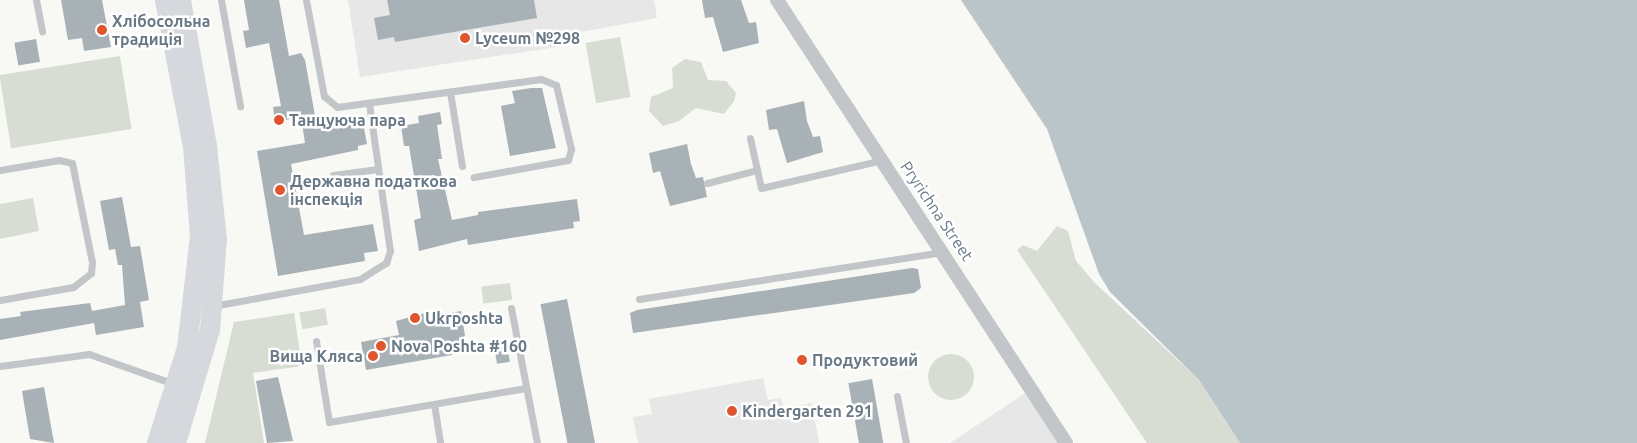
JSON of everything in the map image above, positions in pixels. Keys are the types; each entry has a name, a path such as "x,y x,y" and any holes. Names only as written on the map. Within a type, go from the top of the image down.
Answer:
{"street":[{"path":"157,443 205,308 197,185 165,0"},
{"path":"176,443 196,388 214,199 181,0"},
{"name":"Pryrichna Street","path":"777,0 1066,443"}],"lane":[{"path":"36,0 42,31"},
{"path":"221,0 240,106"},
{"path":"306,0 324,96 337,107 541,79 550,81 560,92 571,149 568,160 474,177"},
{"path":"450,92 462,166"},
{"path":"205,308 377,272 390,251 368,104"},
{"path":"750,138 762,188 882,160"},
{"path":"0,170 59,160 72,163 92,262 91,273 73,287 0,300"},
{"path":"333,175 378,168"},
{"path":"707,183 757,170"},
{"path":"638,299 943,252"},
{"path":"511,308 537,443"},
{"path":"316,341 328,422 526,388"},
{"path":"0,366 95,355 177,385"},
{"path":"897,396 906,443"},
{"path":"434,404 440,443"}],"shaded area":[{"name":"Lyceum №298","path":"348,0 654,0 657,18 575,33 576,44 360,77"},
{"path":"961,0 1637,0 1637,443 1240,443 1199,380 1110,292 1099,274 1047,129"},
{"path":"620,37 631,97 596,103 586,43"},
{"path":"120,56 132,129 11,148 0,75"},
{"path":"685,59 701,62 708,80 726,81 736,93 734,101 724,114 696,108 679,121 663,126 649,111 651,97 673,88 672,68"},
{"path":"33,198 39,231 0,239 0,204"},
{"path":"1057,226 1068,231 1076,261 1095,283 1199,380 1240,443 1147,443 1017,250 1023,245 1037,251"},
{"path":"510,283 512,300 483,303 481,287"},
{"path":"325,308 328,325 302,329 299,313"},
{"path":"294,313 302,366 253,373 264,443 205,443 234,322"},
{"path":"946,354 956,354 970,364 974,377 970,390 964,396 956,400 946,400 932,390 928,382 928,372 938,358"},
{"name":"Kindergarten 291","path":"763,378 768,400 781,398 784,408 812,403 819,443 638,443 633,417 652,414 649,399"},
{"path":"1027,392 1060,443 950,443"}],"building":[{"path":"61,0 102,0 111,47 84,51 82,38 68,40"},
{"path":"244,0 279,0 289,56 301,53 305,60 317,127 342,123 364,128 367,144 358,146 358,150 291,164 304,235 373,224 378,251 364,253 365,261 278,276 257,151 305,143 301,117 275,122 273,107 281,106 269,43 246,48 243,31 249,30"},
{"path":"387,0 534,0 537,18 395,42 394,37 378,40 374,18 390,15"},
{"path":"702,0 741,0 749,23 756,22 759,43 723,52 713,17 705,18"},
{"path":"36,39 40,62 18,65 14,43"},
{"path":"542,88 556,148 510,156 501,106 515,103 512,91"},
{"path":"804,101 807,121 813,137 820,136 823,152 787,163 777,129 769,130 766,110"},
{"path":"440,112 442,124 437,125 442,159 438,159 452,220 478,215 478,212 577,199 580,221 573,222 574,228 468,245 467,239 419,251 414,220 421,218 409,146 404,146 401,126 419,123 418,116"},
{"path":"687,144 696,178 703,177 707,197 670,206 660,171 653,173 649,153"},
{"path":"122,197 131,247 140,246 149,300 140,302 144,327 96,335 94,323 0,340 0,319 21,316 20,312 90,303 92,311 125,305 122,265 118,265 115,249 109,250 100,201"},
{"path":"912,268 918,269 921,288 914,293 633,333 630,313 637,310"},
{"path":"567,299 595,443 567,443 540,304"},
{"path":"440,309 441,315 461,311 466,342 451,344 452,355 366,370 361,342 399,335 396,321"},
{"path":"507,344 510,362 497,364 494,346"},
{"path":"278,377 293,441 267,443 256,381"},
{"path":"872,379 883,443 859,443 848,383"},
{"path":"44,387 54,443 30,439 22,391"}],"place":[{"name":"Хлібосольна традиція","path":"102,30"},
{"name":"Lyceum №298","path":"465,38"},
{"name":"Танцуюча пара","path":"279,120"},
{"name":"Державна податкова інспекція","path":"280,190"},
{"name":"Ukrposhta","path":"415,318"},
{"name":"Nova Poshta #160","path":"381,346"},
{"name":"Вища Кляса","path":"373,356"},
{"name":"Продуктовий","path":"802,360"},
{"name":"Kindergarten 291","path":"732,411"}]}
